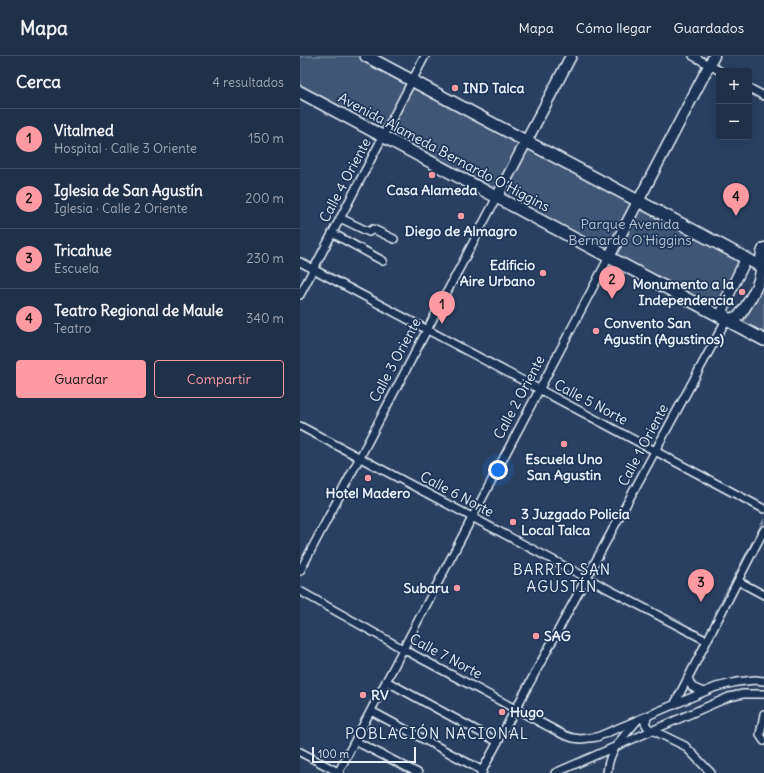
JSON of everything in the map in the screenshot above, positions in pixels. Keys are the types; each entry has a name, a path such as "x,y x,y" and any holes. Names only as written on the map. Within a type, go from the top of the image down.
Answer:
{"main road":[{"path":"366,56 762,267"},
{"name":"Avenida Alameda Bernardo O'Higgins","path":"300,92 764,340"}],"street":[{"name":"Calle 4 Oriente","path":"300,294 425,56"},
{"name":"Calle 3 Oriente","path":"300,571 571,56"},
{"path":"693,56 711,60 718,68"},
{"name":"Calle 2 Oriente","path":"339,773 711,60"},
{"path":"752,90 764,96"},
{"path":"340,218 369,232 373,229 394,239"},
{"path":"332,233 383,261"},
{"path":"746,259 725,302 723,311 726,320 736,317 743,311 760,278 762,267 761,255 764,248"},
{"name":"Calle 5 Norte","path":"300,262 764,509"},
{"name":"Calle 1 Oriente","path":"482,772 726,320"},
{"name":"Calle 6 Norte","path":"300,426 707,641"},
{"path":"674,705 764,530"},
{"path":"738,581 764,595"},
{"name":"Calle 7 Norte","path":"300,591 403,649 564,734 573,738 581,739 589,739 606,734"},
{"path":"688,678 692,687 703,692"},
{"path":"386,681 498,742"},
{"path":"615,746 606,734 703,692 737,682 764,681"},
{"path":"555,773 729,697 743,694 764,694"},
{"path":"371,711 482,772"},
{"path":"762,738 764,714"},
{"path":"648,716 646,726 652,731 685,746 711,773"},
{"path":"607,773 608,763 615,746 637,721"},
{"path":"355,741 418,773"},
{"path":"300,752 339,773"}],"green space":[{"name":"Parque Avenida Bernardo O'Higgins","path":"300,56 358,56 738,258 740,264 718,308 717,309 300,88"},
{"path":"764,283 764,335 745,325 744,322"},
{"path":"764,519 764,527 719,615 715,613"}],"place":[{"name":"IND Talca","path":"455,88"},
{"name":"Casa Alameda","path":"432,175"},
{"name":"Diego de Almagro","path":"461,216"},
{"name":"Teatro Regional de Maule","path":"736,216"},
{"name":"Edificio Aire Urbano","path":"543,273"},
{"name":"Monumento a la Independencia","path":"742,292"},
{"name":"Iglesia de San Agustín","path":"612,299"},
{"name":"Vitalmed","path":"442,324"},
{"name":"Convento San Agustín (Agustinos)","path":"596,331"},
{"name":"Escuela Uno San Agustin","path":"564,444"},
{"name":"Hotel Madero","path":"368,478"},
{"name":"3 Juzgado Policía Local Talca","path":"513,522"},
{"name":"Subaru","path":"457,588"},
{"name":"Tricahue","path":"701,602"},
{"name":"SAG","path":"536,636"},
{"name":"RV","path":"363,695"},
{"name":"Hugo","path":"502,712"}],"district":[{"name":"BARRIO SAN AGUSTÍN","path":"562,578"},
{"name":"POBLACIÓN NACIONAL","path":"437,733"}]}
